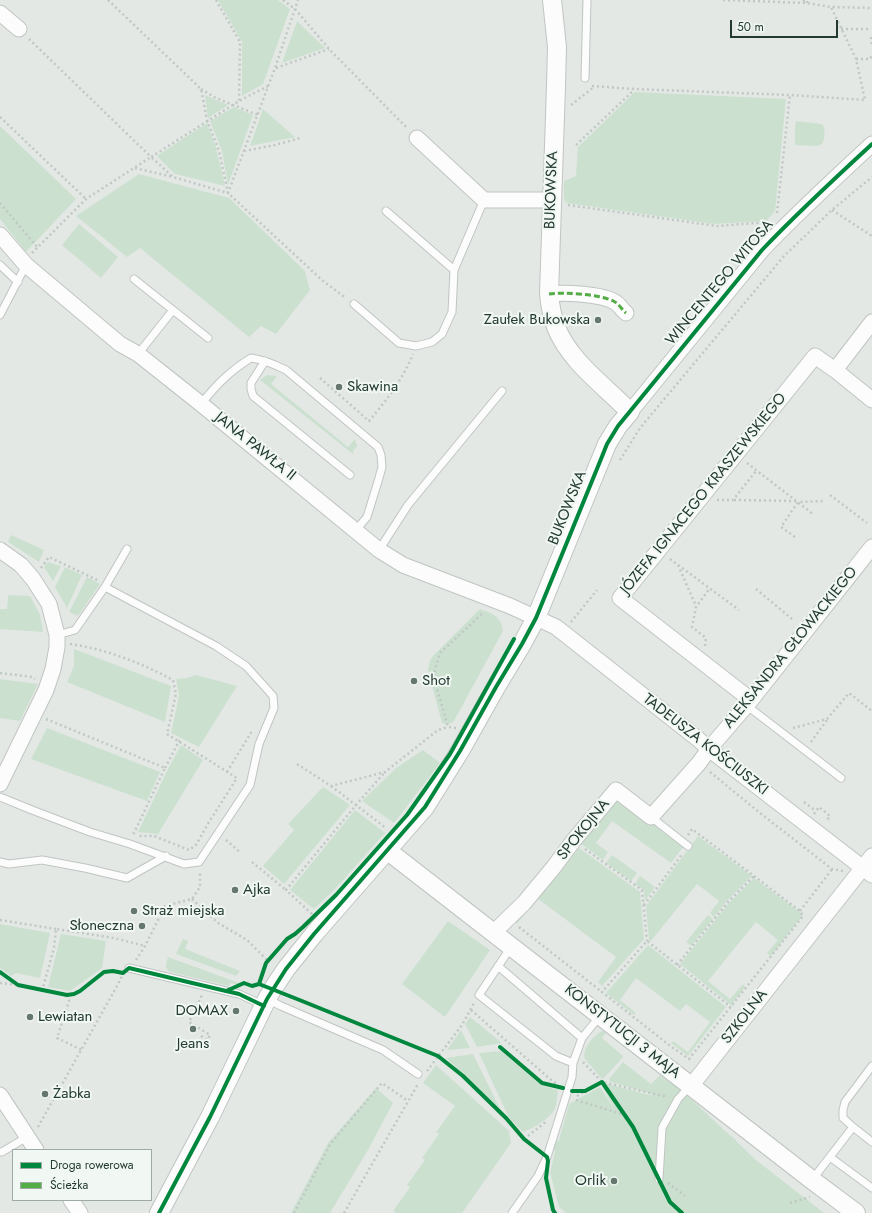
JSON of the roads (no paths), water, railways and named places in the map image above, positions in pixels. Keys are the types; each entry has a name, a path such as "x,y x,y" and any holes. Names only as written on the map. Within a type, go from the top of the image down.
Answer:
{"street":[{"name":"BUKOWSKA","path":"158,1213 210,1117 266,1002 286,969 309,940 425,807 460,752 536,618 605,449 618,426 630,412 588,372 572,354 562,340 555,326 551,308 549,294 557,202 556,54 552,0"},
{"path":"0,13 18,29"},
{"path":"417,138 484,200 557,202"},
{"name":"WINCENTEGO WITOSA","path":"630,412 762,250 815,196 872,144"},
{"name":"JANA PAWŁA II","path":"0,235 120,344 138,354 201,404 379,550 403,565 536,618"},
{"path":"549,294 561,293 595,296 614,302 626,313"},
{"path":"835,370 872,322"},
{"name":"JÓZEFA IGNACEGO KRASZEWSKIEGO","path":"748,702 620,598 815,356 872,400"},
{"name":"ALEKSANDRA GŁOWACKIEGO","path":"709,749 872,547"},
{"path":"0,550 21,565 33,579 49,604 57,634 57,647 53,669 46,690 0,784"},
{"name":"TADEUSZA KOŚCIUSZKI","path":"536,618 556,627 844,854 864,872"},
{"path":"650,817 699,763 709,749"},
{"name":"SPOKOJNA","path":"494,933 524,903 616,790 650,817"},
{"name":"KONSTYTUCJI 3 MAJA","path":"388,851 691,1086 811,1189 856,1213"},
{"name":"SZKOLNA","path":"691,1086 864,872 872,856"},
{"path":"0,1095 31,1134 36,1149"},
{"path":"71,1201 80,1213"}],"lane":[{"path":"585,78 587,0"},
{"path":"354,304 399,342 416,346 432,342 442,334 452,312 454,270 484,200"},
{"path":"386,211 454,270"},
{"path":"0,316 27,261"},
{"path":"0,265 18,282"},
{"path":"134,279 208,338"},
{"path":"138,354 173,310"},
{"path":"201,404 215,386 238,366 251,358 264,360 286,370 378,447 381,455 382,467 367,517 356,530"},
{"path":"264,360 251,383 253,396 350,475"},
{"path":"379,550 408,505 502,392"},
{"path":"57,634 75,630 106,586 127,549"},
{"path":"0,797 90,832 166,856 184,864 199,862 250,785 260,740 274,708 272,696 246,666 216,646 106,586"},
{"path":"748,702 779,731 841,778"},
{"path":"650,817 688,846"},
{"path":"0,862 9,864 42,860 127,878 166,856"},
{"path":"511,947 478,994 556,1056 573,1063"},
{"path":"131,966 226,990 281,1006 383,1050 418,1074"},
{"path":"498,966 582,1038"},
{"path":"512,1213 541,1170 553,1141 572,1077 573,1063 582,1038 600,1016"},
{"path":"872,1066 845,1102 842,1118 872,1142"},
{"name":"SZKOLNA","path":"659,1179 662,1128 678,1099 691,1086"},
{"path":"811,1189 830,1158 853,1127"},
{"path":"0,1152 31,1134"},
{"path":"830,1158 872,1188"}],"place":[{"name":"Zaułek Bukowska","path":"598,320"},
{"name":"Skawina","path":"339,387"},
{"name":"Shot","path":"414,681"},
{"name":"Ajka","path":"235,890"},
{"name":"Straż miejska","path":"134,911"},
{"name":"Słoneczna","path":"142,926"},
{"name":"DOMAX","path":"236,1011"},
{"name":"Lewiatan","path":"30,1017"},
{"name":"Jeans","path":"193,1029"},
{"name":"Żabka","path":"45,1094"},
{"name":"Orlik","path":"614,1181"}]}
